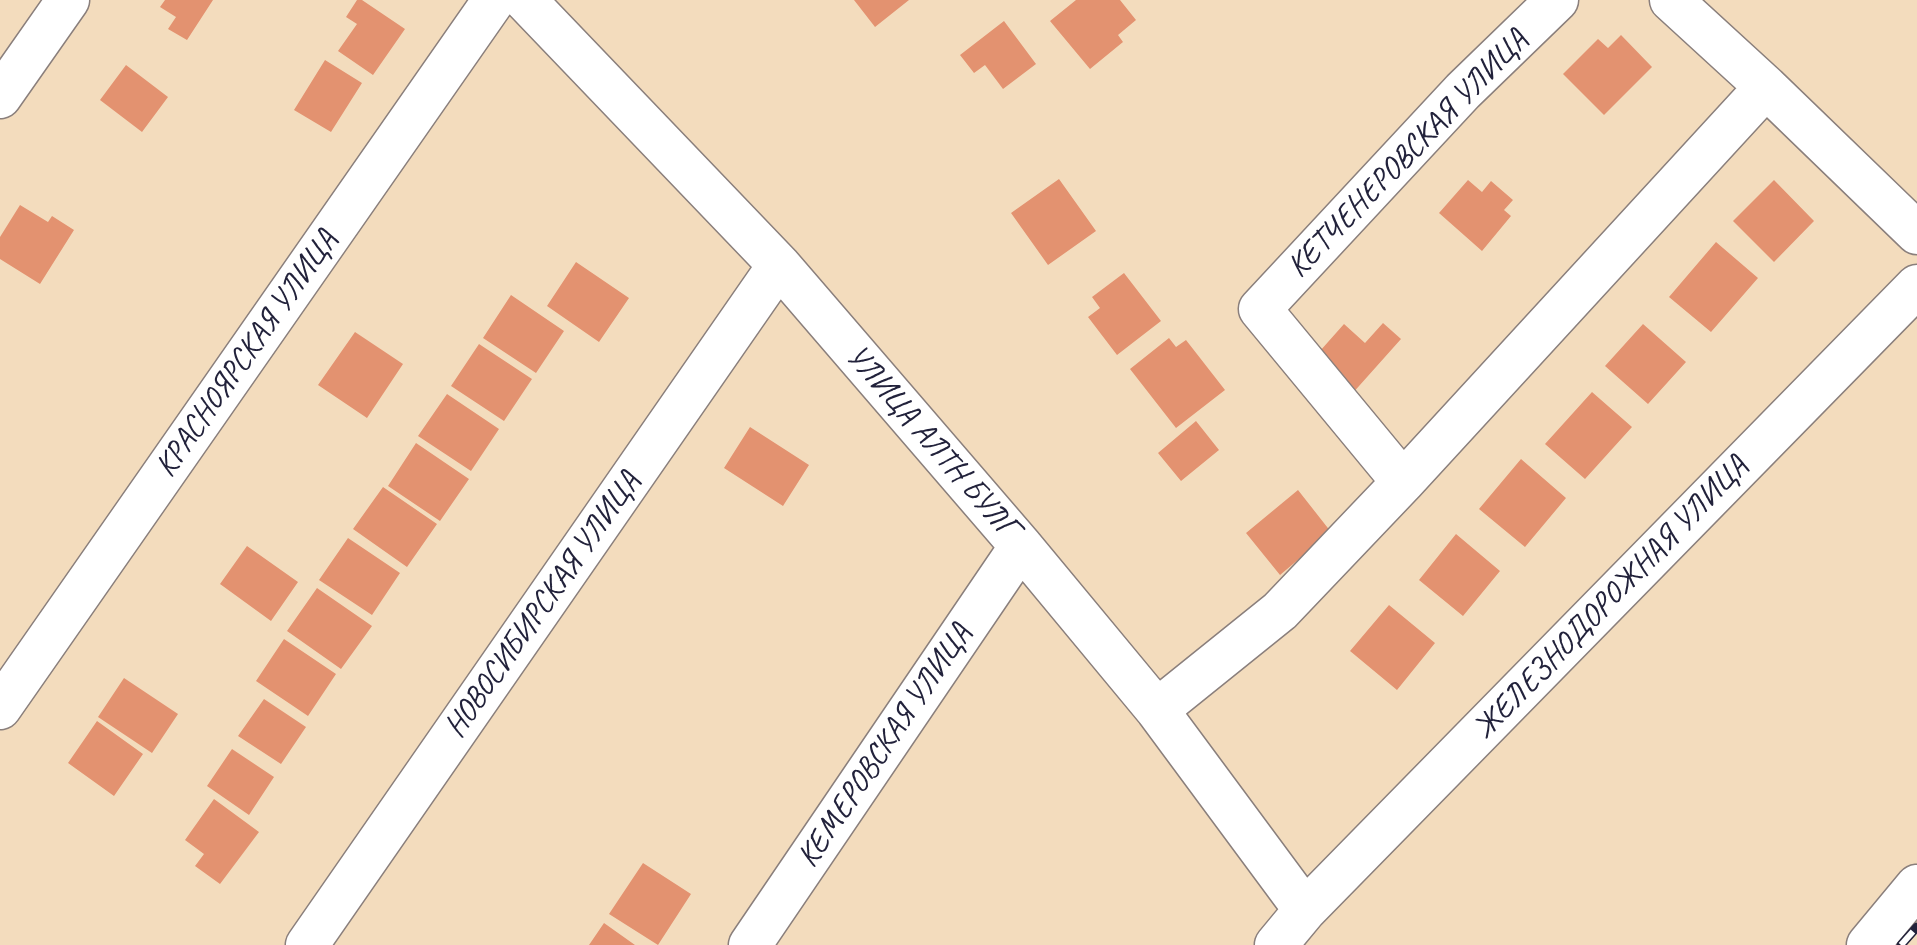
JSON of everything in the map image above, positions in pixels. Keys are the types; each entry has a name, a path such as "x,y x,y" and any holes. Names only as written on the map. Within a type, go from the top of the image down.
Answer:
{"street":[{"path":"0,97 68,0"},
{"name":"КРАСНОЯРСКАЯ УЛИЦА","path":"0,708 494,0"},
{"name":"УЛИЦА АЛТН БУЛГ","path":"525,0 779,265 1021,546 1157,710 1305,910"},
{"name":"КЕТЧЕНЕРОВСКАЯ УЛИЦА","path":"1403,482 1260,309 1463,91 1557,0"},
{"path":"1671,0 1917,233"},
{"path":"1157,710 1280,611 1403,482 1766,87"},
{"name":"НОВОСИБИРСКАЯ УЛИЦА","path":"307,945 779,265"},
{"name":"ЖЕЛЕЗНОДОРОЖНАЯ УЛИЦА","path":"1276,945 1305,910 1917,286"},
{"name":"КЕМЕРОВСКАЯ УЛИЦА","path":"750,945 1021,546"},
{"path":"1868,945 1917,886"}],"building":[{"path":"165,0 213,0 187,40 168,29 176,17 160,7"},
{"path":"357,0 362,0 405,29 373,75 338,51 357,24 346,17"},
{"path":"854,0 909,0 875,27"},
{"path":"1076,0 1120,0 1136,20 1118,35 1123,42 1090,69 1050,21"},
{"path":"1004,21 1036,64 1003,89 985,65 974,73 960,55"},
{"path":"1621,35 1652,67 1604,115 1563,74 1598,39 1608,48"},
{"path":"325,60 362,83 331,132 294,110"},
{"path":"126,65 168,97 142,132 100,100"},
{"path":"1059,179 1096,231 1048,265 1011,213"},
{"path":"1468,180 1482,192 1491,181 1513,200 1504,210 1511,216 1482,251 1439,213"},
{"path":"1774,180 1814,221 1774,262 1733,221"},
{"path":"20,205 48,222 52,216 74,230 40,284 0,259 0,237"},
{"path":"1716,242 1758,278 1711,332 1669,297"},
{"path":"576,262 629,298 599,342 547,306"},
{"path":"1124,273 1161,321 1117,355 1088,317 1100,308 1092,297"},
{"path":"511,295 564,331 536,373 483,338"},
{"path":"1383,323 1401,339 1351,395 1312,360 1344,324 1365,343"},
{"path":"1643,324 1686,362 1648,404 1605,366"},
{"path":"355,332 403,364 367,418 318,385"},
{"path":"1169,338 1176,347 1186,340 1225,390 1176,428 1130,369"},
{"path":"479,344 532,379 504,421 451,386"},
{"path":"1592,392 1632,427 1585,479 1545,444"},
{"path":"447,394 499,429 471,471 418,436"},
{"path":"1196,421 1219,450 1181,481 1158,453"},
{"path":"750,427 809,465 783,506 724,468"},
{"path":"416,443 469,479 440,521 388,486"},
{"path":"1521,459 1566,498 1525,547 1479,509"},
{"path":"383,487 437,524 407,567 353,529"},
{"path":"1298,490 1331,532 1280,575 1246,533"},
{"path":"1456,534 1500,571 1463,616 1419,580"},
{"path":"348,538 400,573 372,615 319,580"},
{"path":"247,546 298,582 271,621 220,584"},
{"path":"317,588 372,626 341,669 287,631"},
{"path":"1389,605 1435,643 1397,690 1350,651"},
{"path":"284,639 336,674 308,716 256,681"},
{"path":"124,678 178,714 152,753 98,717"},
{"path":"264,699 306,727 281,764 238,736"},
{"path":"97,721 143,754 114,796 68,763"},
{"path":"232,749 274,777 249,815 207,786"},
{"path":"214,799 259,832 220,884 195,866 204,854 185,840"},
{"path":"643,863 691,894 658,945 609,914"},
{"path":"604,923 635,945 589,945"}],"railway":[{"path":"1901,945 1917,927"}]}
